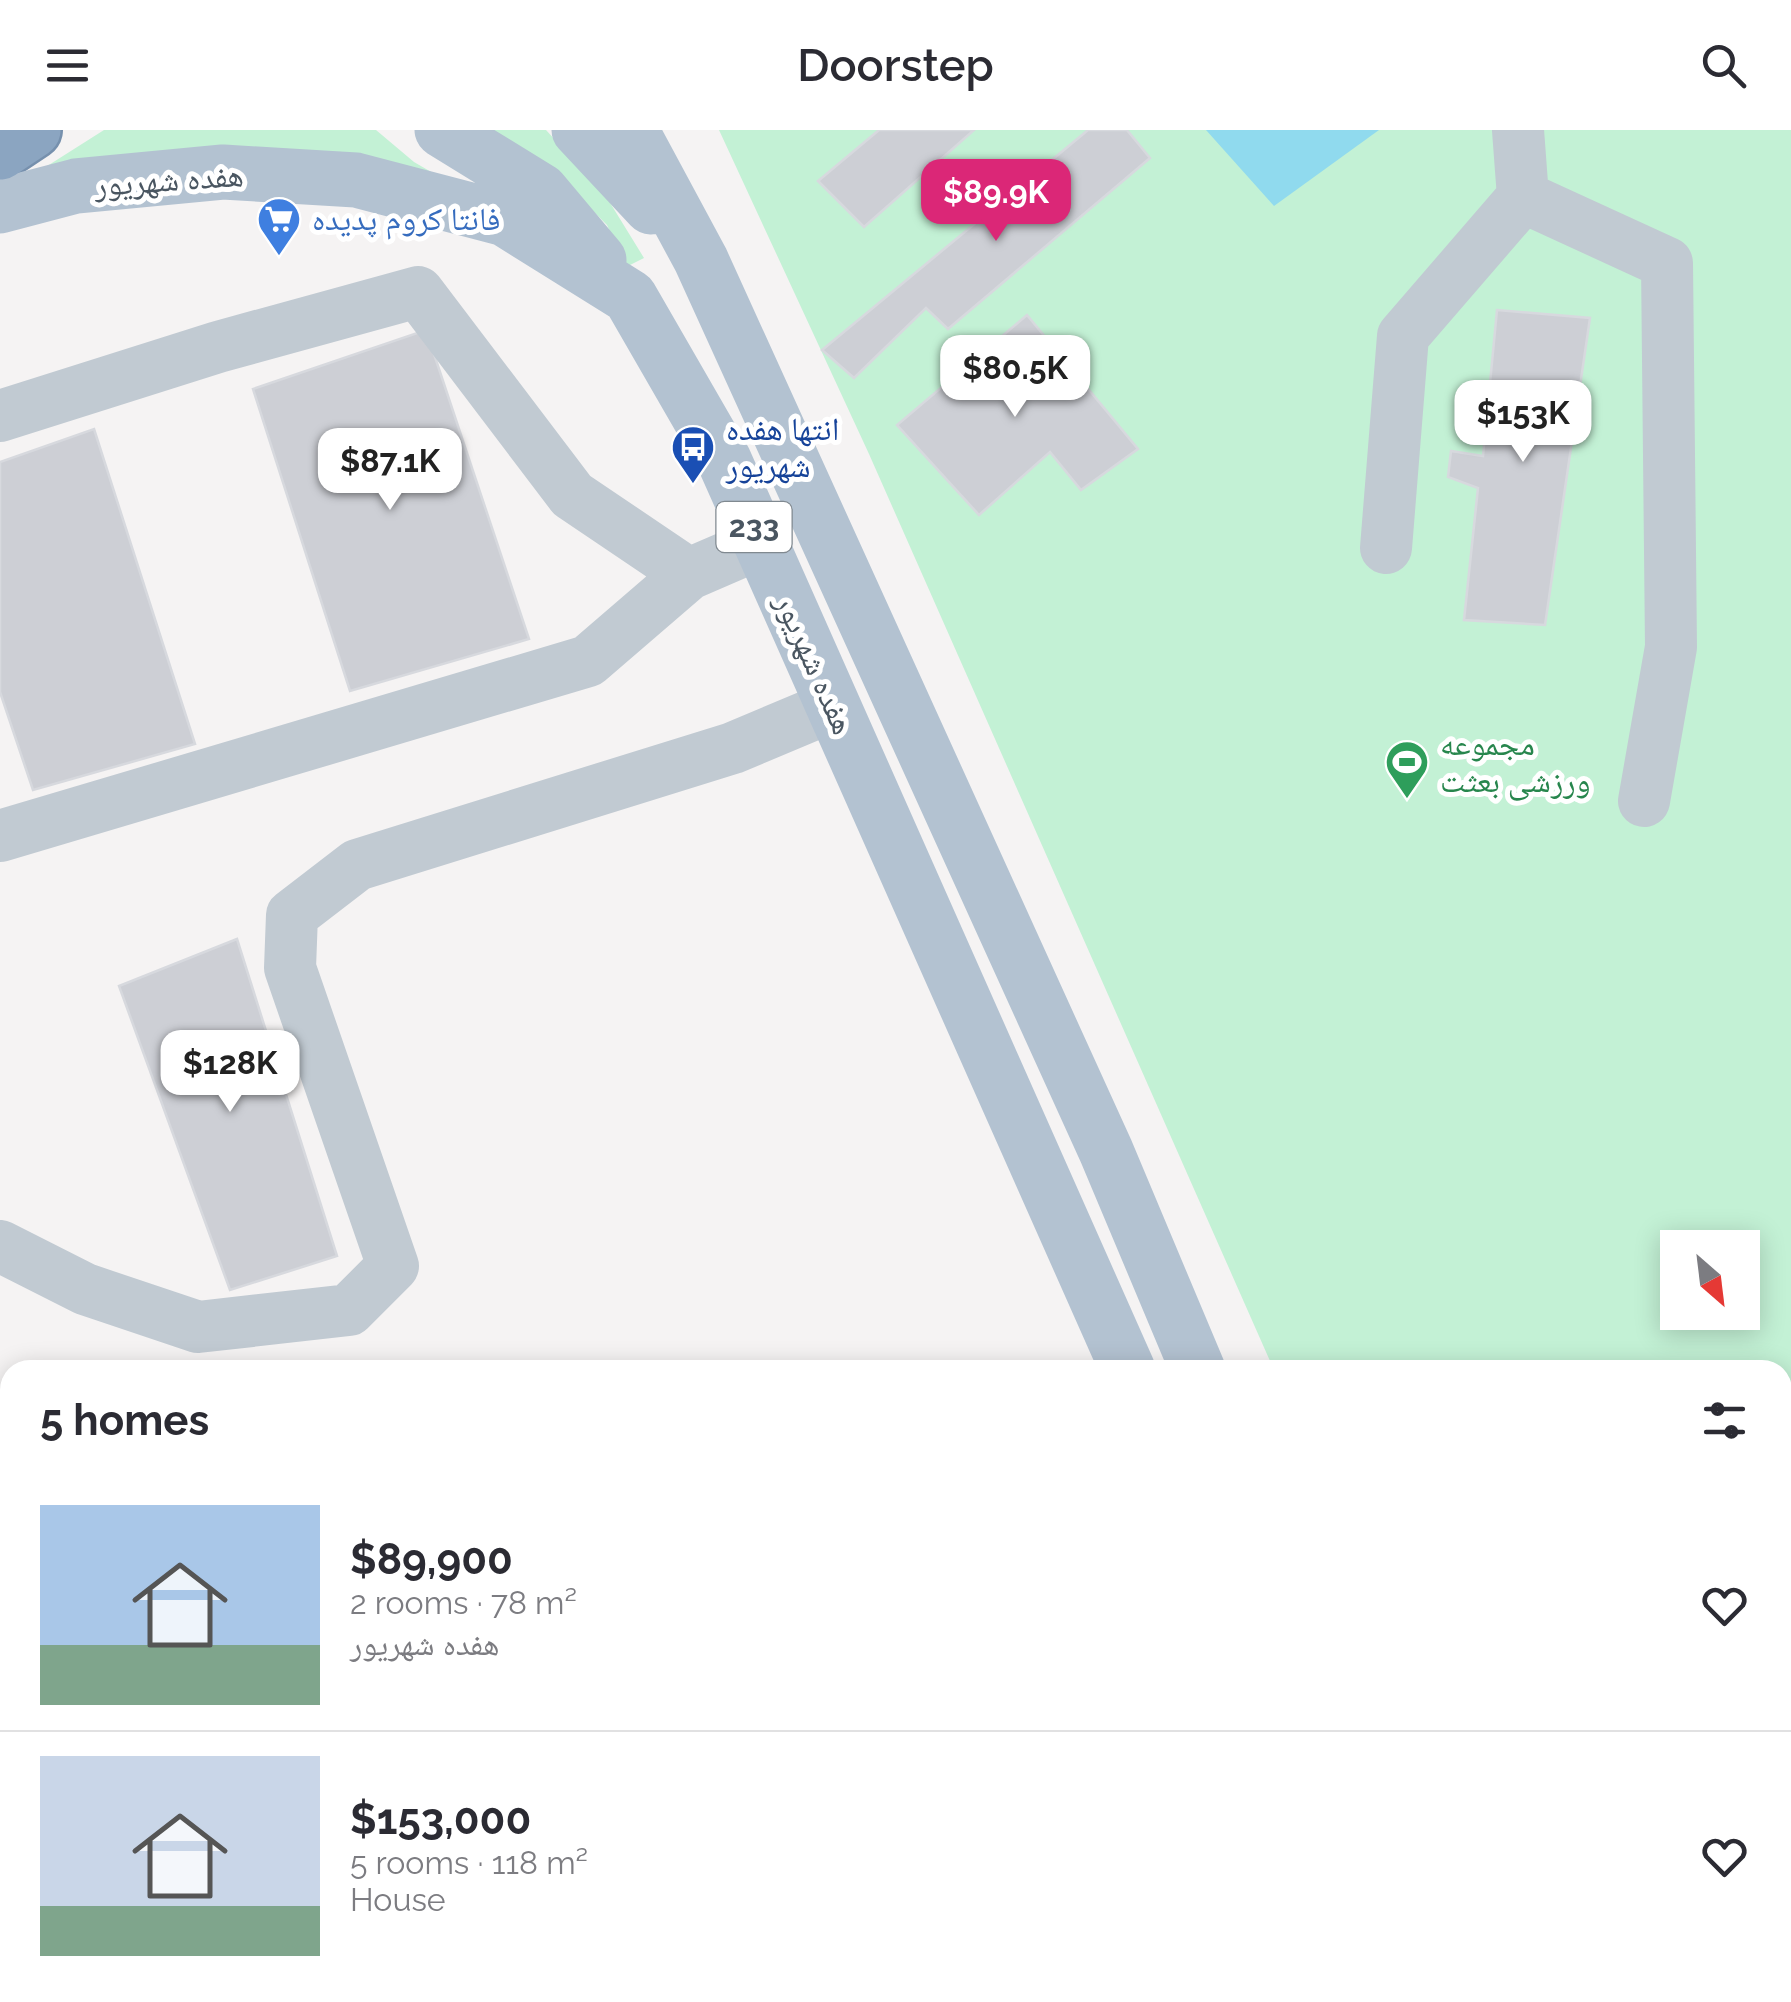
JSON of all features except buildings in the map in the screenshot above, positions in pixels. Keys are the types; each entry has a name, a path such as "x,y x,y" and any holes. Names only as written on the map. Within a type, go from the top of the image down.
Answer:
{"highway":[{"path":"0,152 33,130"}],"main road":[{"path":"442,130 541,191 630,297"},
{"path":"579,130 701,260"},
{"name":"هفده شهریور","path":"631,130 701,260 1098,1133 1194,1360"},
{"name":"هفده شهریور","path":"0,206 76,186 224,172 356,180 505,219 630,297 724,460 1124,1360"}],"street":[{"path":"1386,548 1403,336 1523,197 1518,130"},
{"path":"1523,197 1667,263 1671,647 1644,801"},
{"path":"0,416 218,347 418,292 572,494 689,574"},
{"path":"0,836 588,661 689,574 761,543"},
{"path":"0,1246 85,1289 198,1326 349,1310 393,1266 290,968 292,915 357,865 733,748 833,706"}],"green space":[{"path":"104,130 376,130 414,162 464,191 33,175"},
{"path":"480,130 546,130 604,193 644,258 626,267 607,225 575,193"},
{"name":"مجموعه ورزشی بعثت","path":"719,130 1791,130 1791,1360 1270,1360 869,454"}],"water":[{"path":"1206,130 1379,130 1274,206"}],"place":[{"name":"فانتا کروم پدیده","path":"279,257"},
{"name":"انتها هفده شهریور","path":"693,485"},
{"name":"مجموعه ورزشی بعثت","path":"1407,800"}]}
